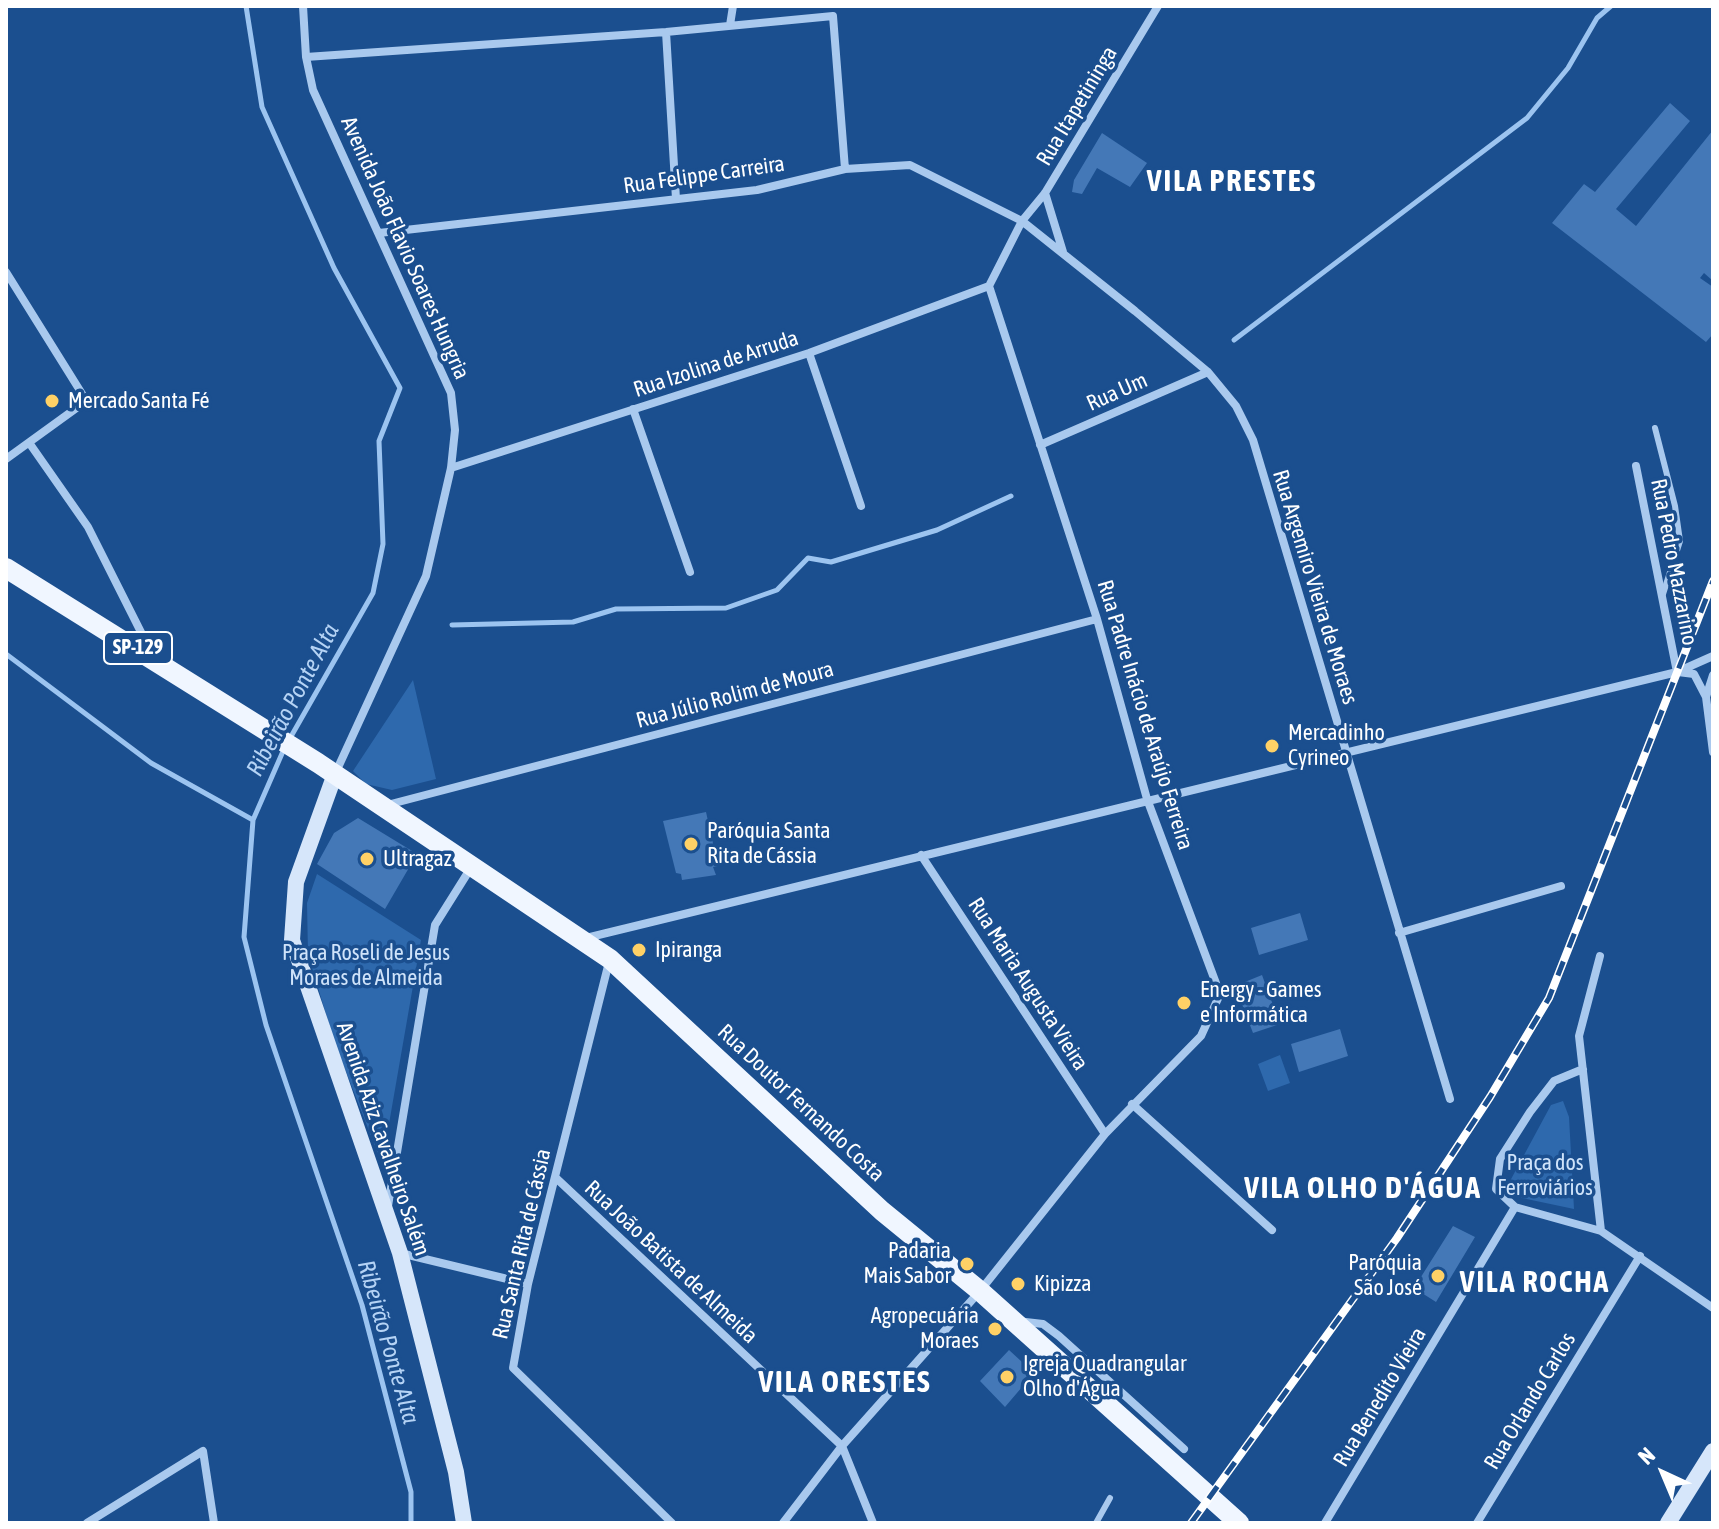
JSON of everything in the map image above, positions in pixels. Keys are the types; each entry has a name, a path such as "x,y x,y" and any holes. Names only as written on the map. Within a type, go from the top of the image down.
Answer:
{"main road":[{"name":"SP-129","path":"6,568 155,658"},
{"name":"Rua Doutor Fernando Costa","path":"155,658 473,864 610,959 882,1211 980,1291 1239,1523"},
{"name":"Avenida Aziz Cavalheiro Salém","path":"335,774 296,882 292,940 400,1253 456,1472 464,1523"},
{"path":"1668,1523 1713,1451"}],"street":[{"name":"Avenida João Flavio Soares Hungria","path":"303,6 306,57 313,90 451,393 455,430 451,468 426,576 335,774"},
{"path":"730,25 733,6"},
{"name":"Rua Itapetininga","path":"1022,221 1045,193 1158,6"},
{"path":"306,57 666,32 833,16 845,169"},
{"path":"666,32 676,199"},
{"name":"Rua Felippe Carreira","path":"379,233 757,190 845,169 910,165 1022,221"},
{"path":"1045,193 1063,253"},
{"path":"989,286 1022,221"},
{"name":"Rua Argemiro Vieira de Moraes","path":"1022,221 1208,372 1236,406 1253,440 1450,1099"},
{"path":"6,272 84,397 82,404 6,459"},
{"name":"Rua Izolina de Arruda","path":"451,468 809,353 989,286"},
{"name":"Rua Padre Inácio de Araújo Ferreira","path":"783,1523 842,1446 980,1291 1105,1134 1201,1036 1220,994 1147,799 1097,619 989,286"},
{"path":"809,353 861,506"},
{"name":"Rua Um","path":"1040,445 1208,372"},
{"path":"633,409 690,572"},
{"path":"30,444 88,527 155,658"},
{"name":"Rua Pedro Mazzarino","path":"1636,466 1677,672 1694,674 1706,697"},
{"name":"Rua Júlio Rolim de Moura","path":"383,806 1097,619"},
{"path":"581,939 1677,672 1713,656"},
{"path":"1713,675 1706,697 1713,752"},
{"name":"Rua Maria Augusta Vieira","path":"921,855 1105,1134"},
{"path":"386,1214 435,925 473,864"},
{"path":"1399,933 1561,886"},
{"path":"1600,956 1579,1036 1601,1231"},
{"name":"Rua Santa Rita de Cássia","path":"610,959 528,1284 513,1368 672,1523"},
{"path":"1583,1069 1554,1081 1530,1112 1500,1159 1496,1189 1515,1207 1601,1231 1713,1308"},
{"path":"1132,1104 1272,1230"},
{"name":"Rua João Batista de Almeida","path":"556,1178 842,1446 873,1523"},
{"name":"Rua Benedito Vieira","path":"1325,1523 1515,1207"},
{"path":"400,1253 528,1284"},
{"name":"Rua Orlando Carlos","path":"1477,1523 1640,1256"},
{"path":"1014,1322 1032,1321 1059,1336 1184,1449"},
{"path":"87,1523 203,1451 214,1523"}],"lane":[{"path":"1655,428 1675,506 1680,541 1663,594"},
{"path":"1096,1523 1110,1498"}],"green space":[{"path":"413,680 436,779 392,790 366,784 353,771"},
{"name":"Praça Roseli de Jesus Moraes de Almeida","path":"317,874 421,940 382,1164 334,1041 308,954 307,903"},
{"path":"1280,1055 1290,1083 1268,1091 1258,1064"},
{"name":"Praça dos Ferroviários","path":"1563,1101 1569,1117 1574,1209 1503,1194 1551,1105"}],"building":[{"path":"1670,103 1690,121 1616,209 1636,226 1713,130 1713,281 1704,273 1700,278 1713,287 1713,334 1706,342 1552,223 1584,184 1595,192"},
{"path":"1102,133 1147,163 1130,187 1097,168 1082,194 1072,192 1074,180"},
{"name":"Paróquia Santa Rita de Cássia","path":"706,812 718,866 713,867 716,875 682,880 681,874 676,873 663,821"},
{"name":"Ultragaz","path":"358,818 417,854 385,909 317,864 334,833"},
{"path":"1300,913 1308,940 1259,955 1251,928"},
{"path":"1262,975 1280,1024 1253,1033 1235,986"},
{"path":"1340,1029 1348,1056 1299,1072 1291,1044"},
{"name":"Paróquia São José","path":"1453,1226 1475,1237 1436,1302 1414,1288"},
{"name":"Igreja Quadrangular Olho d'Água","path":"1009,1350 1034,1373 1005,1407 980,1381"}],"waterway":[{"name":"Ribeirão Ponte Alta","path":"246,6 262,107 334,268 400,388 379,441 383,544 373,593 289,740"},
{"path":"1234,340 1527,118 1568,68 1597,18 1611,6"},
{"path":"452,625 573,622 616,609 726,608 777,590 808,558 831,562 937,530 1011,496"},
{"path":"6,654 151,763 253,820"},
{"name":"Ribeirão Ponte Alta","path":"284,749 253,820 244,937 266,1025 362,1305 411,1492 411,1523"}],"railway":[{"path":"1191,1523 1397,1238 1490,1097 1549,998 1713,581"}],"place":[{"name":"Mercado Santa Fé","path":"52,401"},
{"name":"Mercadinho Cyrineo","path":"1272,746"},
{"name":"Paróquia Santa Rita de Cássia","path":"691,844"},
{"name":"Ultragaz","path":"367,859"},
{"name":"Ipiranga","path":"639,950"},
{"name":"Energy - Games e Informática","path":"1184,1003"},
{"name":"Padaria Mais Sabor","path":"967,1264"},
{"name":"Paróquia São José","path":"1438,1276"},
{"name":"Kipizza","path":"1018,1284"},
{"name":"Agropecuária Moraes","path":"995,1329"},
{"name":"Igreja Quadrangular Olho d'Água","path":"1007,1377"}],"district":[{"name":"VILA PRESTES","path":"1232,182"},
{"name":"VILA OLHO D'ÁGUA","path":"1363,1189"},
{"name":"VILA ROCHA","path":"1535,1283"},
{"name":"VILA ORESTES","path":"845,1383"}]}
